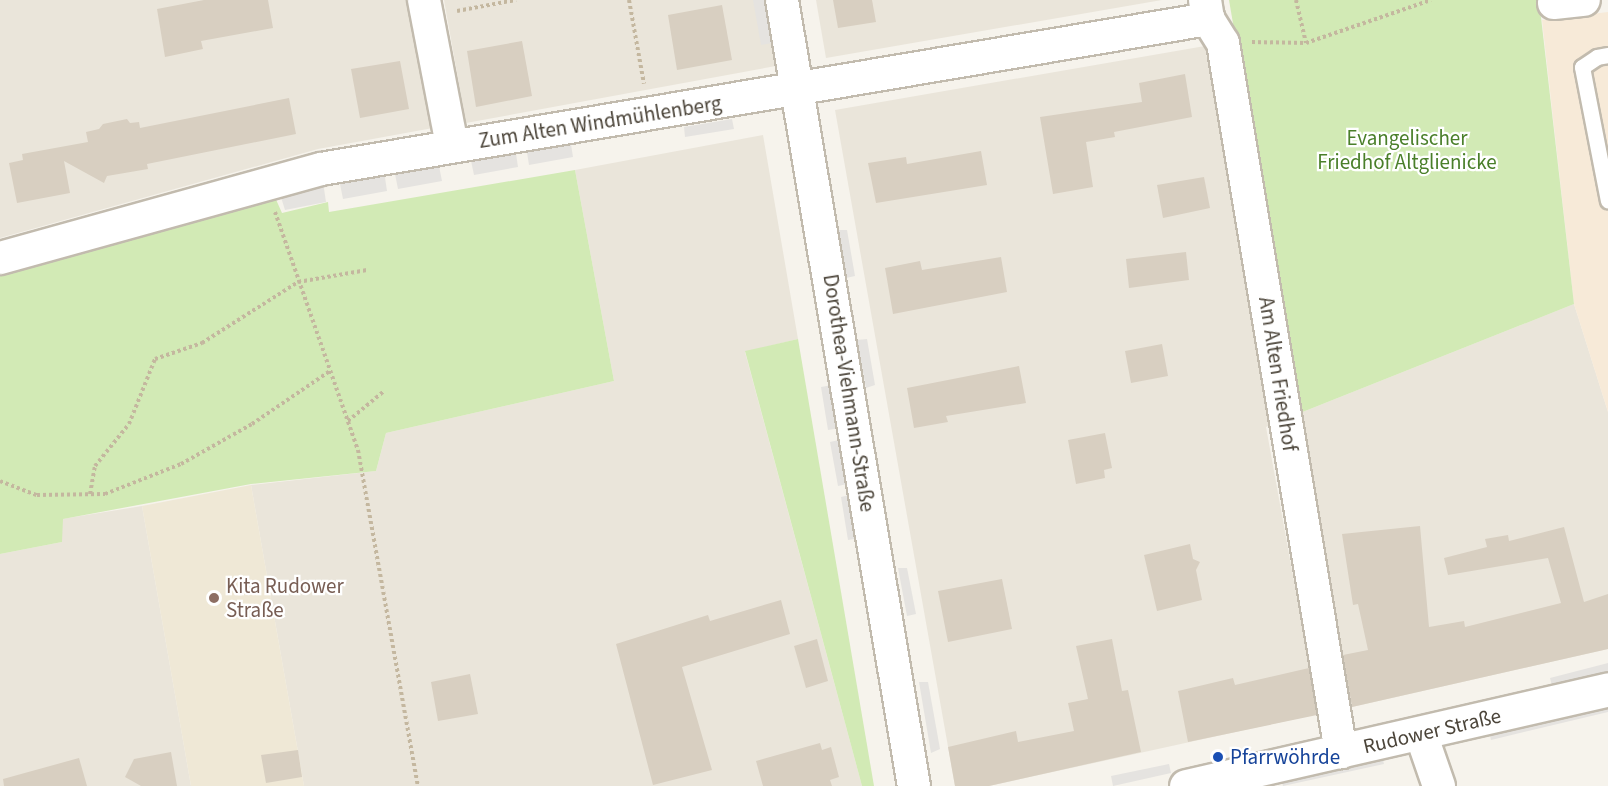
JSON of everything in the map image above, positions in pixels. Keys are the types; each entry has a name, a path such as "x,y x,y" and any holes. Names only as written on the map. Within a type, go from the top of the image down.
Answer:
{"street":[{"name":"Dorothea-Viehmann-Straße","path":"782,0 914,786"},
{"path":"1554,3 1584,0"},
{"path":"426,8 452,146"},
{"name":"Zum Alten Windmühlenberg","path":"0,258 266,183 452,146 799,91 1206,9"},
{"name":"Am Alten Friedhof","path":"1206,9 1223,43 1341,752"},
{"name":"Rudower Straße","path":"1186,786 1265,778 1341,752 1608,689"},
{"path":"1421,734 1439,786"}],"lane":[{"path":"1608,55 1597,57 1582,67 1608,201"}],"path":[{"path":"426,8 516,0"},
{"path":"629,0 650,114"},
{"path":"1296,0 1306,43"},
{"path":"1411,8 1412,0"},
{"path":"1248,42 1306,43 1431,0"},
{"path":"266,183 298,282 358,450 418,786"},
{"path":"90,494 95,466 129,424 155,359 202,343 298,282 367,270"},
{"path":"0,481 37,495 105,494 181,464 252,424 330,370"},
{"path":"348,422 384,391"}],"shaded area":[{"path":"0,0 410,0 433,128 318,149 0,238"},
{"path":"444,0 770,0 781,65 466,123"},
{"path":"753,0 770,0 778,42 761,45"},
{"path":"816,0 1162,0 826,58"},
{"path":"1608,12 1608,412 1574,304 1542,20"},
{"path":"1205,46 1270,425 1266,427 1318,714 989,786 955,786 835,110"},
{"path":"732,119 734,129 685,137 684,127"},
{"path":"763,135 798,339 745,352 862,786 304,786 251,485 376,471 386,433 614,381 575,170"},
{"path":"570,138 573,157 529,165 526,146"},
{"path":"515,147 518,167 474,175 470,156"},
{"path":"438,161 442,181 398,189 394,169"},
{"path":"384,171 387,191 343,199 339,179"},
{"path":"323,182 326,202 285,210 279,191"},
{"path":"838,230 847,230 855,276 846,278"},
{"path":"1574,304 1608,412 1608,649 1352,707 1300,413"},
{"path":"867,339 875,385 866,388 857,340"},
{"path":"838,384 846,427 828,430 821,387"},
{"path":"848,438 856,482 838,486 830,442"},
{"name":"Kita Rudower Straße","path":"251,485 304,786 191,786 142,506"},
{"path":"858,493 866,537 848,540 841,497"},
{"path":"142,506 191,786 0,786 0,554 62,542 62,519"},
{"path":"898,568 907,568 916,614 907,616"},
{"path":"1608,663 1608,672 1552,686 1550,678"},
{"path":"919,682 928,682 940,749 931,753"},
{"path":"1608,704 1608,712 1491,740 1489,731"},
{"path":"1382,756 1384,764 1283,786 1281,778"},
{"path":"1169,764 1171,773 1113,786 1111,776"}],"green space":[{"name":"Evangelischer Friedhof Altglienicke","path":"1229,0 1539,0 1574,304 1300,413"},
{"path":"575,170 614,381 386,433 376,471 251,484 63,519 62,542 0,554 0,265 274,195 282,213 328,202 329,212"},
{"path":"798,339 874,786 862,786 745,351"}],"building":[{"path":"204,0 268,0 273,28 201,41 203,49 165,57 157,9"},
{"path":"833,0 872,0 876,22 838,28"},
{"path":"722,5 732,60 677,70 668,15"},
{"path":"522,41 532,96 476,107 467,51"},
{"path":"400,61 409,109 360,118 351,69"},
{"path":"1185,74 1192,117 1114,132 1115,137 1086,142 1093,187 1053,194 1040,117 1142,102 1139,83"},
{"path":"289,98 296,134 147,164 148,169 107,176 104,183 64,161 70,193 17,203 9,163 23,160 22,154 88,142 86,132 99,129 103,124 127,119 130,123 139,122 140,128"},
{"path":"981,151 987,185 876,203 868,163 906,157 907,164"},
{"path":"1204,177 1210,208 1163,218 1157,185"},
{"path":"1186,252 1189,280 1129,288 1126,259"},
{"path":"1001,257 1007,292 893,314 885,268 920,261 922,270"},
{"path":"1162,344 1168,376 1131,383 1125,351"},
{"path":"1019,366 1026,403 946,416 948,422 914,428 907,388"},
{"path":"1105,433 1112,468 1104,470 1105,478 1076,484 1068,440"},
{"path":"1420,526 1429,627 1464,621 1465,627 1561,603 1548,558 1448,575 1444,558 1487,547 1485,539 1508,535 1509,541 1564,527 1584,602 1608,594 1608,649 1352,707 1343,655 1368,650 1358,604 1353,605 1342,534"},
{"path":"1190,544 1193,559 1200,562 1196,570 1202,600 1157,611 1144,555"},
{"path":"1002,579 1012,629 948,642 938,591"},
{"path":"781,600 790,634 682,667 712,770 653,785 616,644 708,615 710,621"},
{"path":"817,639 828,681 806,688 794,646"},
{"path":"1112,639 1122,691 1128,690 1141,752 989,786 955,786 948,747 1016,731 1018,742 1074,731 1068,703 1088,699 1076,646"},
{"path":"1309,668 1317,715 1188,742 1178,691 1233,678 1235,685"},
{"path":"470,674 478,714 438,721 431,682"},
{"path":"820,743 822,750 831,747 839,777 830,780 832,786 763,786 756,761"},
{"path":"298,750 302,777 266,783 261,755"},
{"path":"171,752 177,786 141,786 125,777 134,759"},
{"path":"79,758 87,786 4,786 3,779"}],"place":[{"name":"Kita Rudower Straße","path":"214,598"},
{"name":"Pfarrwöhrde","path":"1218,757"}]}
